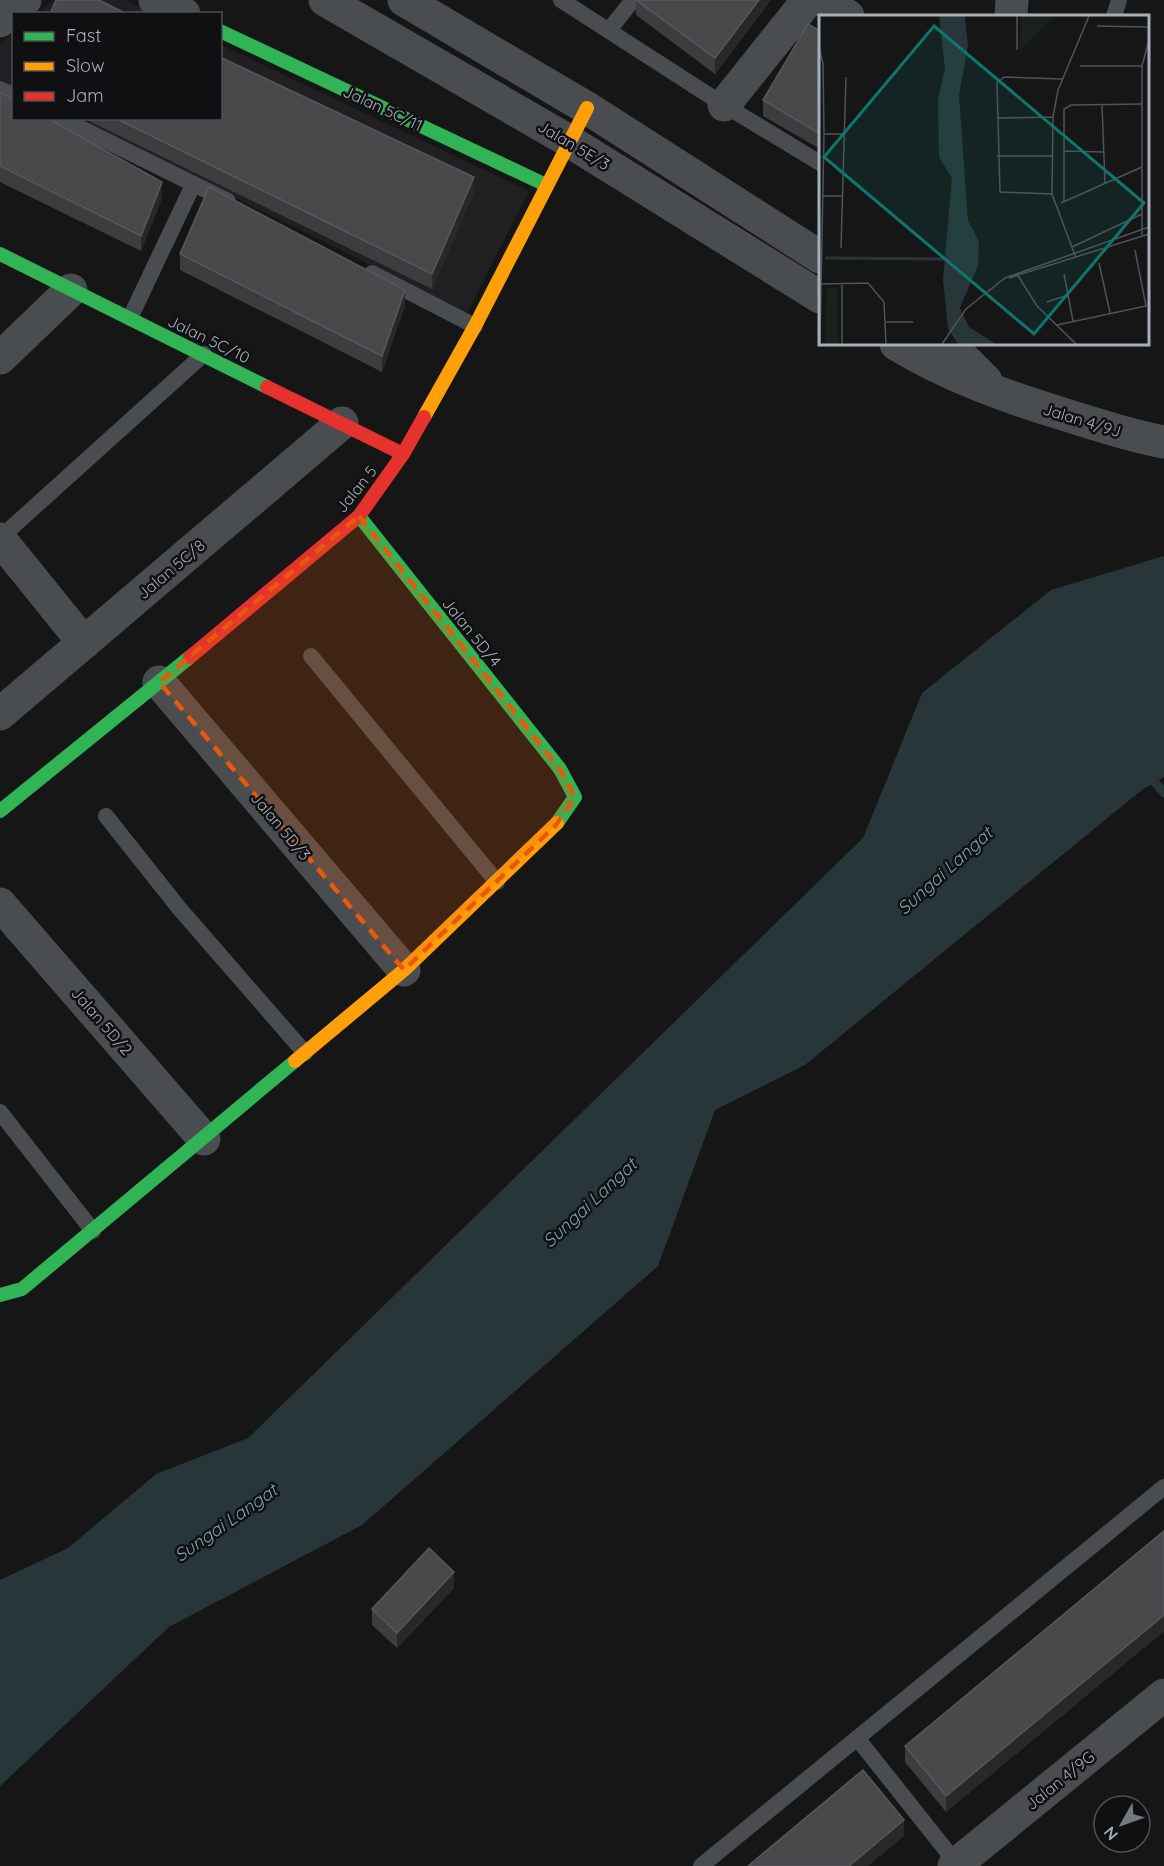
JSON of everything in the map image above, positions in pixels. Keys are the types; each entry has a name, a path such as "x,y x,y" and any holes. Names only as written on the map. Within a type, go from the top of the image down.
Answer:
{"street":[{"path":"0,21 25,0"},
{"path":"156,0 180,12"},
{"name":"Jalan 5E/3","path":"324,0 569,141 819,296"},
{"path":"404,0 587,108 819,256"},
{"path":"724,105 808,0"},
{"path":"822,0 846,15"},
{"path":"1011,15 1012,0"},
{"name":"Jalan 5C/11","path":"222,32 546,185"},
{"name":"Jalan 5","path":"0,811 359,516 403,454 475,326 587,108"},
{"name":"Jalan 5C/10","path":"0,254 403,454"},
{"path":"0,358 72,290"},
{"path":"938,349 1000,395"},
{"path":"938,349 1000,395"},
{"name":"Jalan 4/9J","path":"1000,395 1134,436 1164,442"},
{"name":"Jalan 5C/8","path":"0,714 342,423"},
{"name":"Jalan 5D/4","path":"359,516 560,768 575,797 556,825 497,882"},
{"path":"0,539 84,642"},
{"name":"Jalan 5D/3","path":"159,682 404,970"},
{"path":"0,1295 22,1289 204,1139 404,970 497,882"},
{"name":"Jalan 5D/2","path":"0,904 204,1139"},
{"name":"Jalan 4/9G","path":"956,1865 1164,1695"}],"lane":[{"path":"561,0 724,105 819,162"},
{"path":"609,30 633,0"},
{"path":"1114,15 1119,0"},
{"path":"64,120 247,210"},
{"path":"130,318 194,185"},
{"path":"352,262 475,326"},
{"path":"0,539 204,354"},
{"path":"311,656 497,882"},
{"path":"106,816 179,908 305,1053"},
{"path":"0,1112 93,1230"},
{"path":"701,1866 1164,1487"},
{"path":"857,1738 956,1865"}],"highlighted area":[{"path":"359,516 560,769 575,797 556,825 404,970 159,682"}],"shaded area":[{"path":"53,0 125,0 152,12 39,12"},
{"path":"12,34 12,86 0,80 0,45"},
{"path":"222,45 529,191 467,313 79,120 222,120"}],"water":[{"name":"Sungai Langat","path":"1164,556 1164,777 1143,789 805,1065 715,1110 658,1266 362,1525 169,1627 0,1786 0,1580 68,1548 156,1474 248,1438 863,838 922,693 1051,590"}],"building":[{"path":"56,0 99,0 123,12 51,12"},
{"path":"636,0 759,0 715,58"},
{"path":"808,24 819,30 819,133 763,100"},
{"path":"222,58 474,177 432,274 119,120 222,120"},
{"path":"0,92 12,99 12,120 51,120 162,182 141,236 0,166"},
{"path":"209,187 405,290 382,356 180,254"},
{"path":"1164,1531 1164,1615 946,1796 905,1746"},
{"path":"429,1548 454,1572 397,1633 372,1609"},
{"path":"863,1770 904,1820 849,1866 748,1866"}],"waterway":[{"path":"1148,774 1164,793"}],"traffic: fast":[{"path":"222,32 546,185"},
{"path":"0,254 267,387"},
{"path":"359,516 560,769 575,797 557,823"},
{"path":"0,811 190,657"},
{"path":"0,1295 22,1289 295,1061"}],"traffic: slow":[{"path":"424,417 475,326 587,108"},
{"path":"295,1061 404,970 557,823"}],"traffic: jam":[{"path":"267,387 403,454"},
{"path":"190,657 359,516 403,454 424,417"}]}
